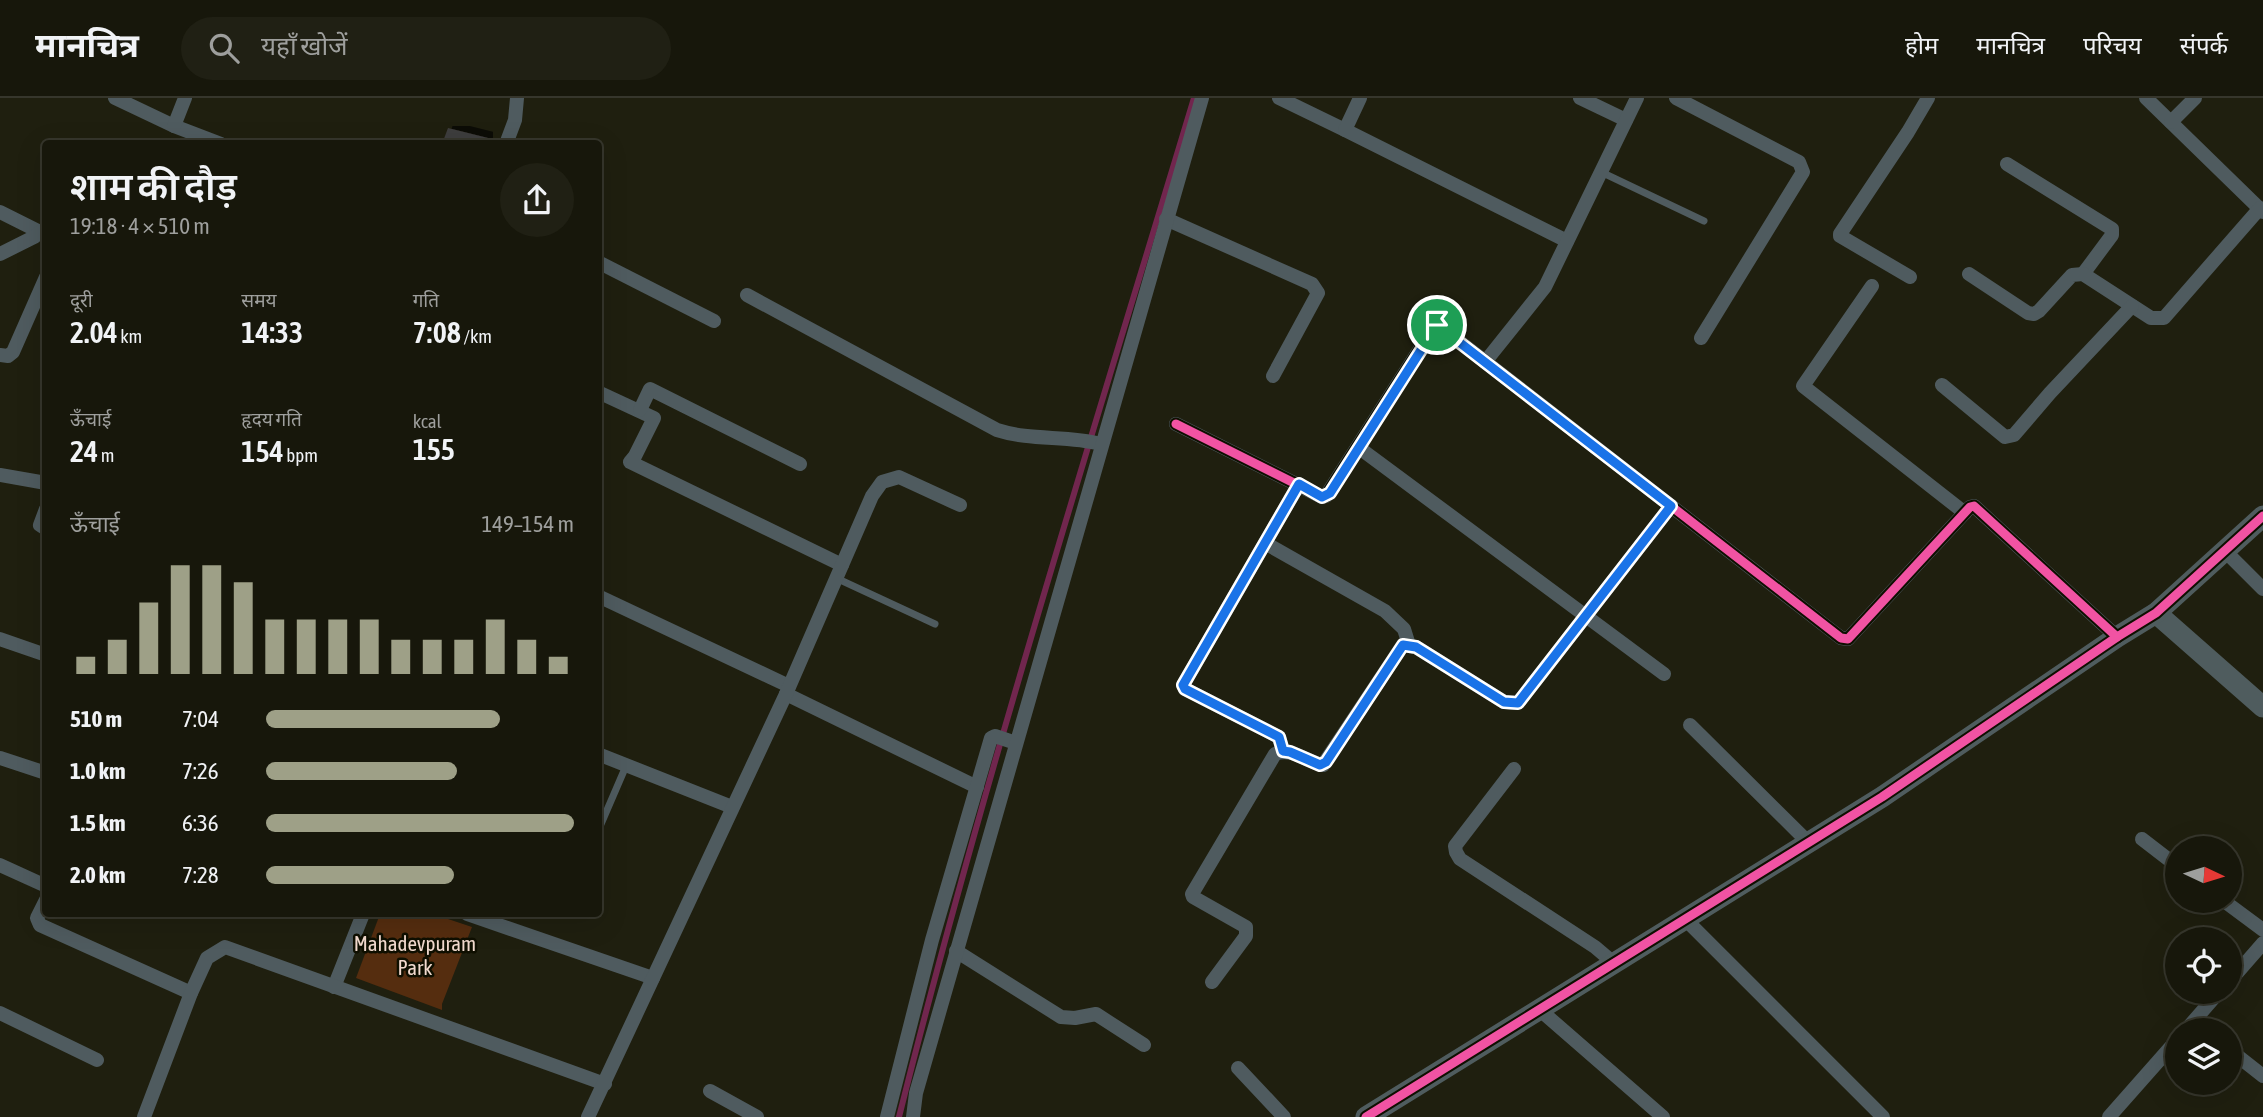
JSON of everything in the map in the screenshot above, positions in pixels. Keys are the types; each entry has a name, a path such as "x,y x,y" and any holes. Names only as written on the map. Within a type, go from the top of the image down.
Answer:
{"street":[{"path":"115,98 211,140"},
{"path":"174,126 185,98"},
{"path":"508,140 515,120 517,98"},
{"path":"913,1117 916,1093 1093,442 1166,219 1202,98"},
{"path":"1279,98 1567,241"},
{"path":"1345,130 1360,98"},
{"path":"1580,98 1626,120"},
{"path":"1486,362 1545,287 1637,98"},
{"path":"1676,98 1798,162 1803,172 1701,338"},
{"path":"1910,277 1840,234 1928,98"},
{"path":"1969,274 2028,313 2034,314 2039,312 2072,275 2083,274 2151,318 2164,318 2261,210 2146,98"},
{"path":"2171,122 2195,98"},
{"path":"2007,164 2112,229 2112,235 2083,274"},
{"path":"0,212 42,233"},
{"path":"1166,219 1317,288 1318,293 1273,376"},
{"path":"0,254 42,233"},
{"path":"602,264 714,321"},
{"path":"0,355 8,356 13,352 42,286"},
{"path":"1871,286 1804,386 1965,513"},
{"path":"747,295 998,430 1016,436 1093,442"},
{"path":"1942,385 2005,437 2014,435 2132,306"},
{"path":"1176,424 1322,497 1326,496 1437,325 1846,640 1974,506 2117,636"},
{"path":"640,410 650,389 800,464"},
{"path":"602,394 654,418 630,462 839,571"},
{"path":"1358,447 1664,674"},
{"path":"0,475 42,482"},
{"path":"588,1117 788,690 872,496 882,482 899,477 960,505"},
{"path":"1283,751 1279,737 1185,689 1183,685 1299,484"},
{"path":"1212,982 1247,932 1246,928 1192,894 1275,754 1283,751 1323,765 1403,645 1409,645 1504,702 1518,703 1671,506"},
{"path":"1367,1117 1882,797 2117,636 2156,613 2263,516"},
{"path":"1265,543 1385,611 1404,629 1409,645"},
{"path":"2225,551 2263,589"},
{"path":"602,598 977,787"},
{"path":"2156,613 2263,707"},
{"path":"0,639 42,654"},
{"path":"1690,725 1810,843"},
{"path":"887,1117 932,940 991,738 995,736 1013,742"},
{"path":"602,756 732,807"},
{"path":"0,758 42,772"},
{"path":"1514,769 1455,846 1456,852 1460,859 1595,947 1615,964"},
{"path":"2142,839 2165,857"},
{"path":"0,865 42,884"},
{"path":"42,908 37,918 40,925 191,993"},
{"path":"2241,914 2263,930"},
{"path":"334,987 362,917"},
{"path":"476,917 653,978"},
{"path":"1686,920 1883,1117"},
{"path":"2242,968 2262,946"},
{"path":"144,1117 207,958 225,947 605,1084"},
{"path":"956,951 1060,1017 1075,1018 1096,1014 1144,1045"},
{"path":"2197,1018 2209,1004"},
{"path":"1540,1010 1663,1117"},
{"path":"0,1013 97,1060"},
{"path":"2109,1117 2165,1054"},
{"path":"2242,1059 2263,1076"},
{"path":"1238,1068 1284,1117"},
{"path":"710,1091 757,1117"}],"lane":[{"path":"1601,172 1704,221"},
{"path":"839,571 936,624"},
{"path":"602,822 626,765"}],"green space":[{"name":"Mahadevpuram Park","path":"379,917 442,917 472,927 442,1010 356,978"}],"building":[{"path":"448,128 488,138 488,140 444,140"}],"waterway":[{"path":"899,1117 1003,733 1194,98"}],"cycle path":[{"path":"1176,424 1322,497 1326,496 1434,327 1438,325 1841,638 1848,639 1970,507 1974,506 2117,637"},
{"path":"1366,1117 1882,797 2156,613 2263,516"}],"route":[{"path":"1437,325 1671,506 1518,703 1504,702 1416,647 1403,645 1326,762 1320,765 1283,751 1279,737 1185,689 1183,685 1299,484 1322,497 1330,493 1437,325"}]}
